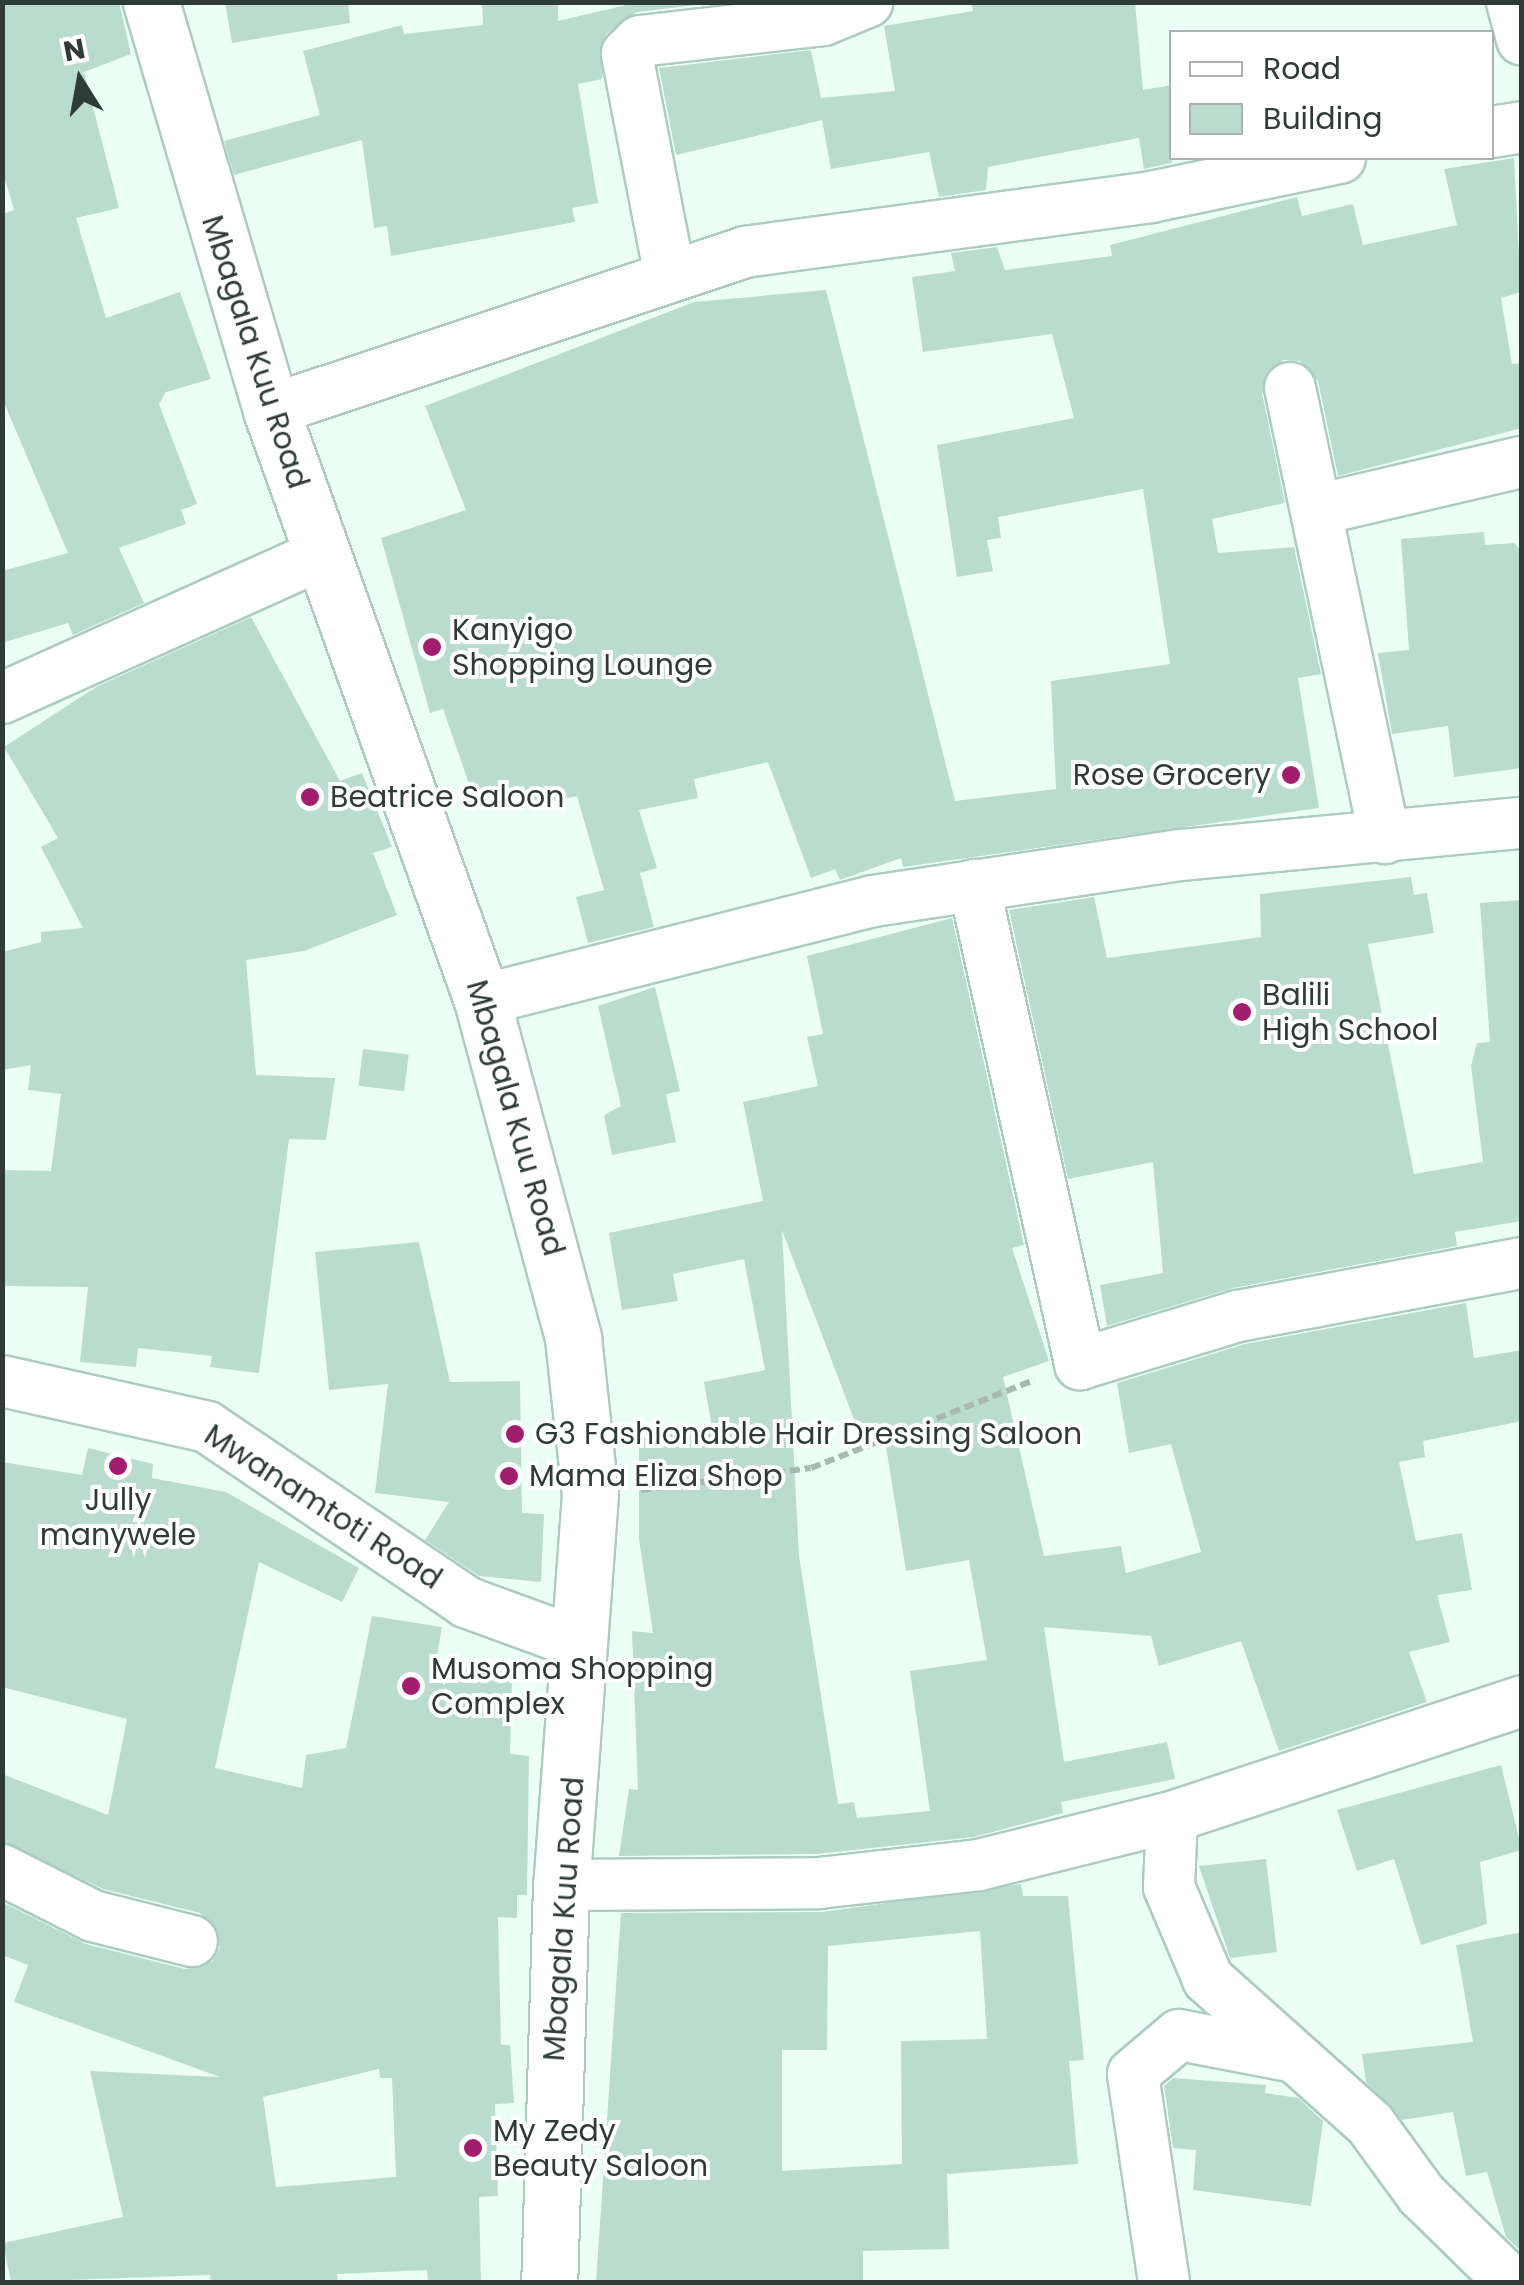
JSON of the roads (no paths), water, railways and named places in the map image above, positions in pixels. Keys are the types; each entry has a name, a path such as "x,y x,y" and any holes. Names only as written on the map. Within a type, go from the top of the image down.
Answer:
{"street":[{"name":"Mbagala Kuu Road","path":"151,2 271,410 482,1000 552,1233 590,1494 562,1885 549,2282"},
{"path":"669,271 627,54 640,42 823,20 867,2"},
{"path":"1512,2 1522,40"},
{"path":"1494,132 1522,128"},
{"path":"271,410 669,271 745,252 1151,197 1330,160"},
{"path":"1290,388 1321,509 1385,838"},
{"path":"1321,509 1522,462"},
{"path":"2,698 324,553"},
{"path":"482,1000 873,901 974,885 1522,823"},
{"path":"974,885 1080,1364 1238,1316 1522,1262"},
{"name":"Mwanamtoti Road","path":"2,1381 207,1427 466,1602 578,1643"},
{"path":"562,1885 891,1880 1172,1817 1522,1702"},
{"path":"1172,1817 1169,1887 1208,1979 1288,2056 1370,2124 1421,2194 1511,2282"},
{"path":"2,1870 93,1916 192,1941"},
{"path":"1164,2282 1133,2074 1179,2035 1288,2056"}],"place":[{"name":"Kanyigo Shopping Lounge","path":"432,647"},
{"name":"Rose Grocery","path":"1291,775"},
{"name":"Beatrice Saloon","path":"310,797"},
{"name":"Balili High School","path":"1242,1012"},
{"name":"G3 Fashionable Hair Dressing Saloon","path":"515,1434"},
{"name":"Jully manywele","path":"118,1466"},
{"name":"Mama Eliza Shop","path":"509,1476"},
{"name":"Musoma Shopping Complex","path":"411,1686"},
{"name":"My Zedy Beauty Saloon","path":"473,2148"}]}
